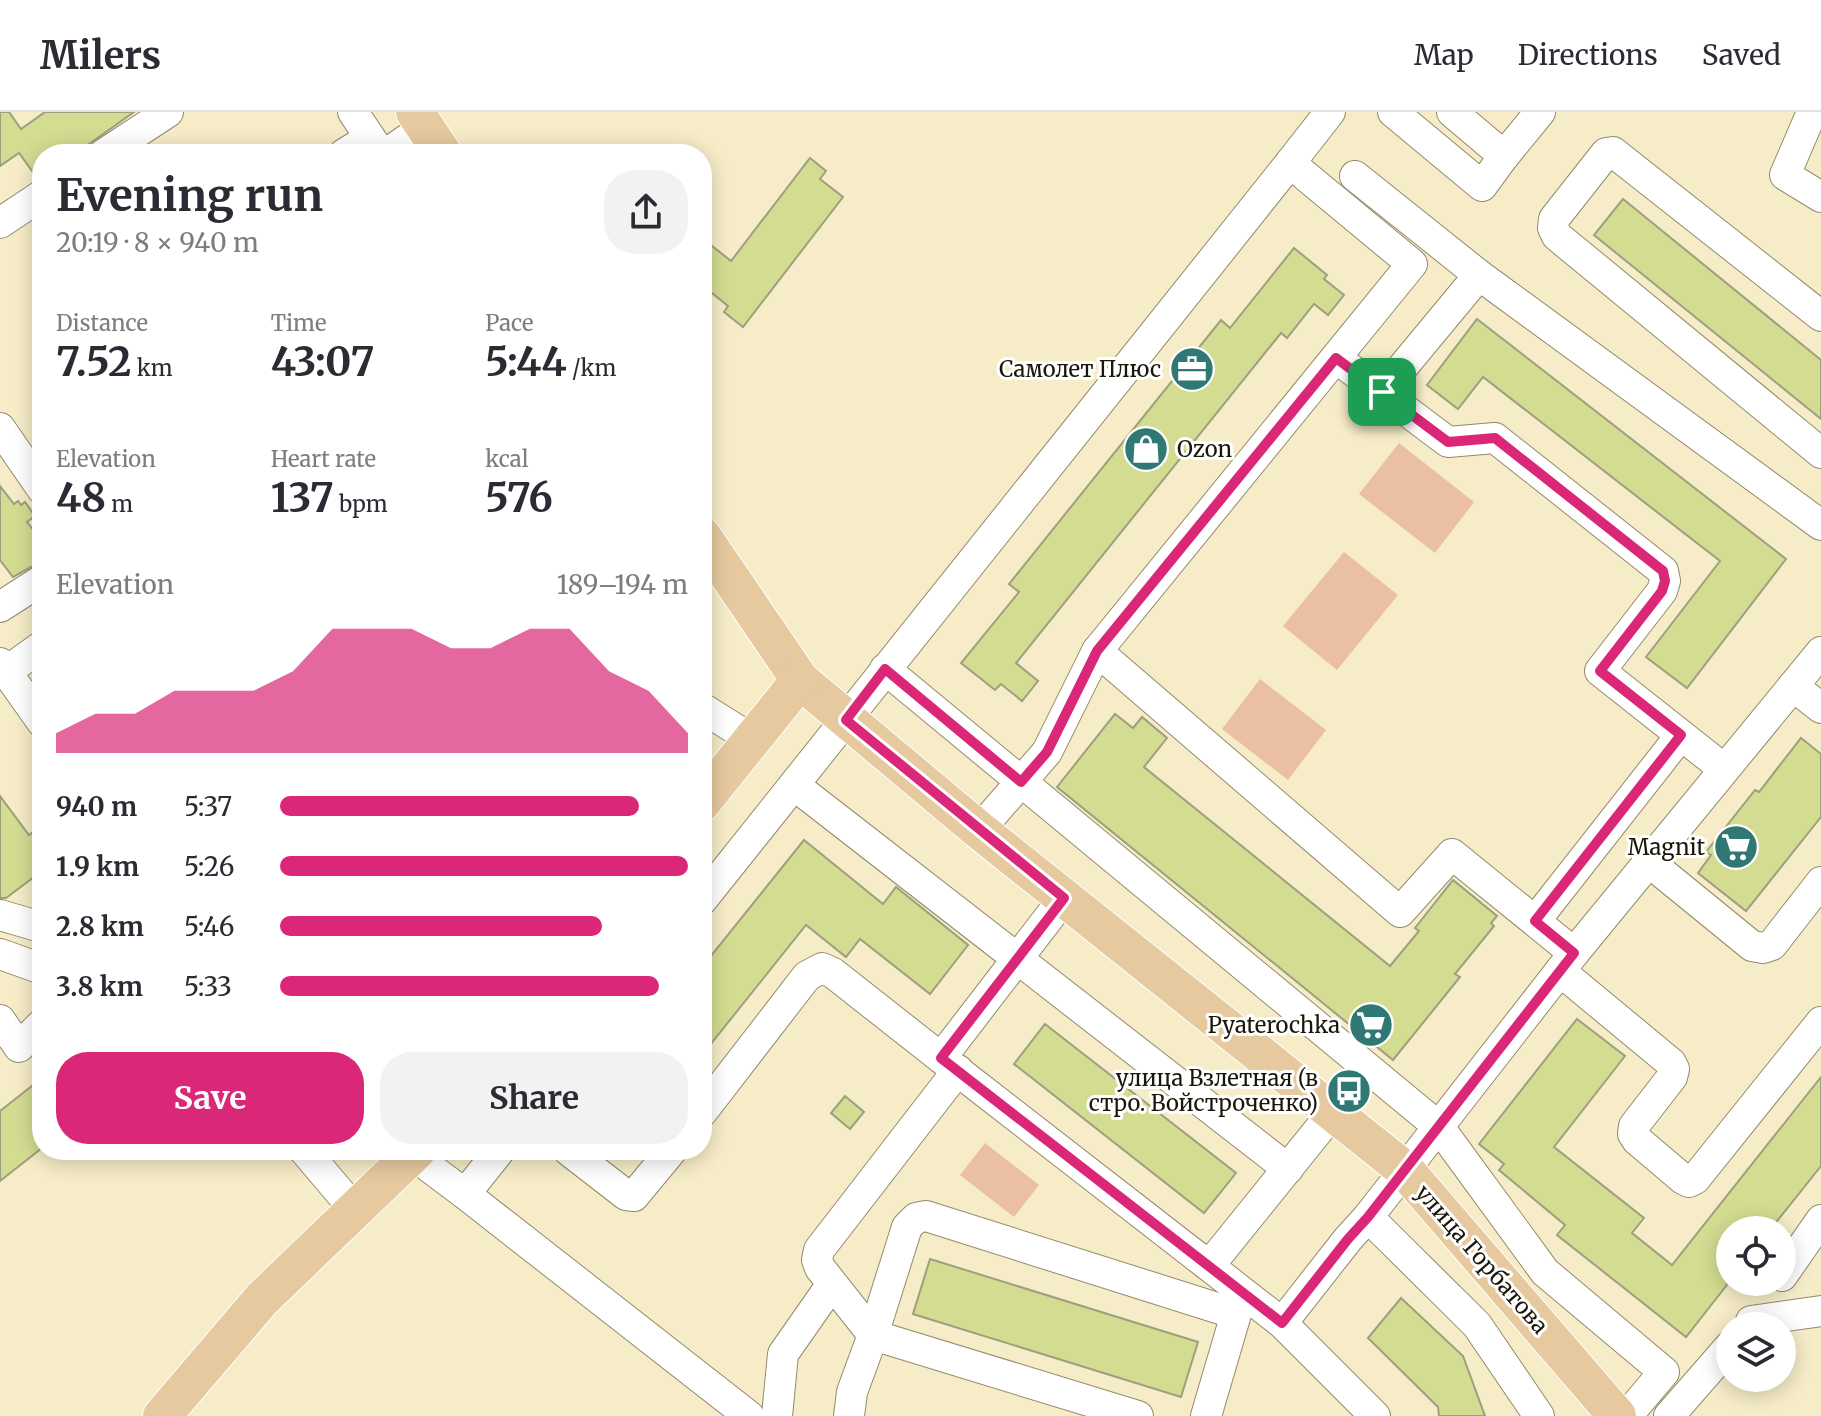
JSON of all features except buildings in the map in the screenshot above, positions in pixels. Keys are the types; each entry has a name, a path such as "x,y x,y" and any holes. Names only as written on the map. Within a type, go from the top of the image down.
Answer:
{"main road":[{"name":"улица Горбатова","path":"712,551 800,680 979,830 1405,1170 1617,1416"},
{"path":"712,790 800,680"},
{"path":"162,1416 262,1299 406,1160"}],"street":[{"path":"119,144 168,112"},
{"path":"353,112 375,144"},
{"path":"712,888 1330,112"},
{"path":"1393,112 1482,186 1540,112"},
{"path":"1452,112 1504,156"},
{"path":"1812,112 1785,175 1821,197"},
{"path":"393,144 428,131"},
{"path":"1821,316 1613,152 1606,153 1554,219 1553,228 1557,236 1821,453"},
{"path":"979,830 1047,752 1097,651 1412,264 1290,163"},
{"path":"1355,176 1479,275 1821,525"},
{"path":"1363,223 1382,198"},
{"path":"0,223 32,202"},
{"path":"1382,392 1479,275"},
{"path":"1336,358 1448,442 1495,438 1663,571 1665,581 1662,591 1600,671 1724,769"},
{"path":"0,428 32,474"},
{"path":"0,608 32,587"},
{"path":"32,651 3,667 32,708"},
{"path":"1097,651 1400,912 1452,854 1535,921 1567,962 1671,1063 1674,1069 1672,1077 1634,1126 1633,1134 1683,1179 1689,1182 1695,1179 1821,1022"},
{"path":"1282,1323 1567,962 1821,652"},
{"path":"885,669 1439,1127 1545,1272 1664,1372 1627,1416"},
{"path":"1793,686 1821,708"},
{"path":"712,714 753,740"},
{"path":"1535,921 1681,735"},
{"path":"794,785 1288,1169"},
{"path":"1649,862 1752,946 1763,948 1772,945 1821,882"},
{"path":"1064,898 1017,956 949,1064 819,1250 817,1260 873,1335 1138,1416"},
{"path":"0,915 32,924"},
{"path":"0,954 32,965"},
{"path":"712,1099 807,976 822,968 833,973 1209,1266 1245,1306"},
{"path":"0,1020 19,1047 32,1034"},
{"path":"1209,1266 1334,1111"},
{"path":"312,1160 354,1209"},
{"path":"425,1160 749,1416"},
{"path":"465,1194 492,1160"},
{"path":"581,1160 626,1195 634,1196 664,1160"},
{"path":"849,1416 852,1392 907,1227 916,1218 926,1216 1245,1306 1282,1323 1375,1416"},
{"path":"1368,1217 1477,1325 1539,1416"},
{"path":"1796,1256 1821,1220"},
{"path":"777,1416 783,1354 832,1284"},
{"path":"1206,1416 1245,1306"},
{"path":"1796,1316 1821,1311"},
{"path":"1669,1416 1716,1362"}],"shaded area":[{"path":"1399,443 1474,502 1435,553 1359,494"},
{"path":"1344,552 1398,595 1337,670 1283,626"},
{"path":"1260,679 1326,730 1288,780 1222,729"},
{"path":"985,1143 1039,1185 1014,1217 960,1175"}],"place":[{"name":"Самолет Плюс","path":"1192,369"},
{"name":"Ozon","path":"1146,449"},
{"name":"Magnit","path":"1736,847"},
{"name":"Pyaterochka","path":"1371,1025"},
{"name":"улица Взлетная (в стро. Войстроченко)","path":"1349,1091"}],"route":[{"path":"1336,358 1382,392 1448,442 1495,438 1663,571 1665,581 1662,591 1600,671 1681,735 1535,921 1574,953 1282,1323 941,1058 1064,898 846,720 885,669 1021,782 1047,752 1097,651 1336,358"}]}
